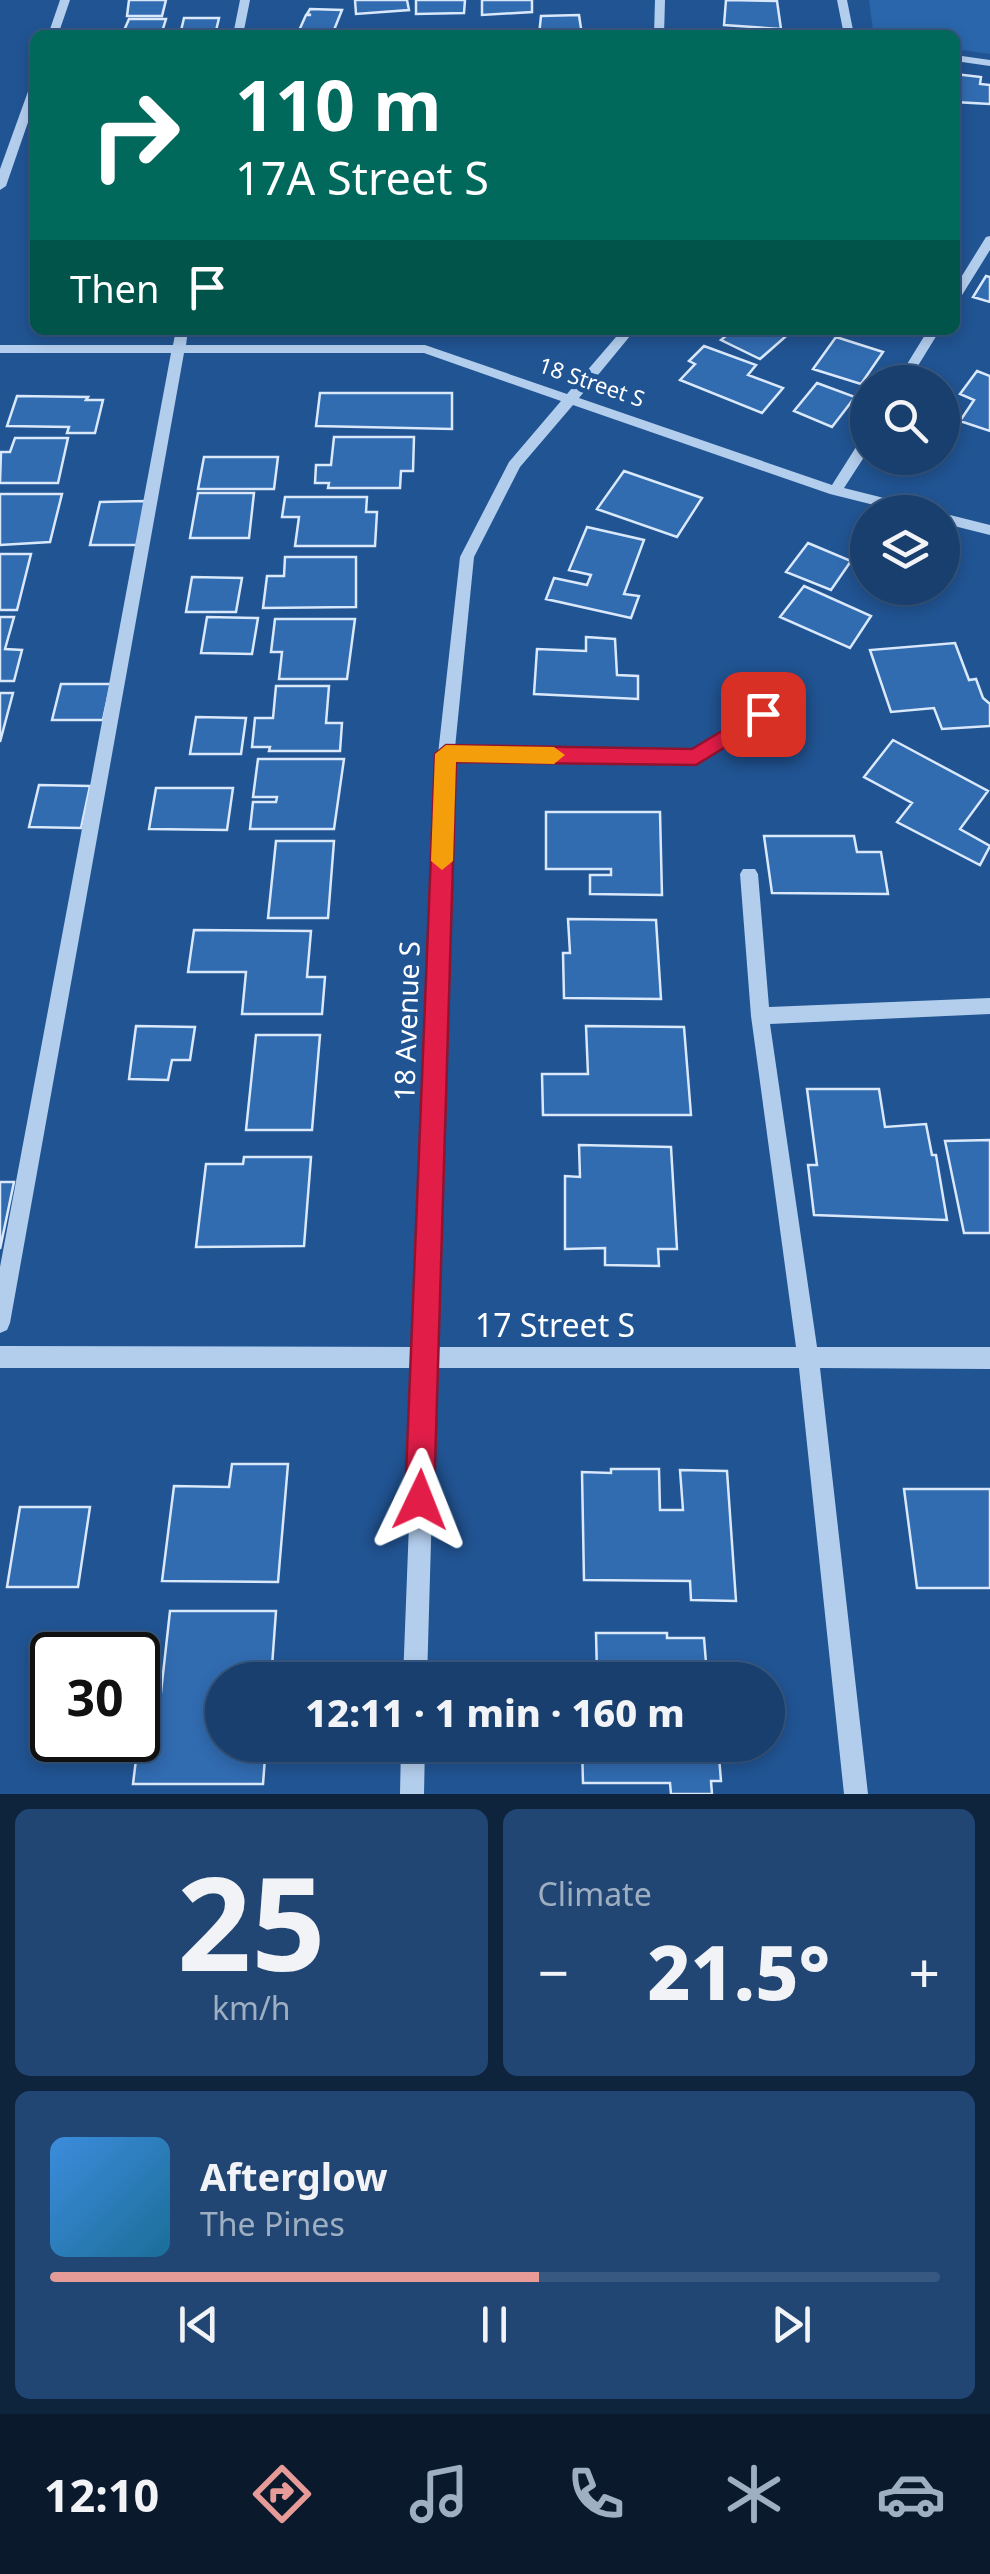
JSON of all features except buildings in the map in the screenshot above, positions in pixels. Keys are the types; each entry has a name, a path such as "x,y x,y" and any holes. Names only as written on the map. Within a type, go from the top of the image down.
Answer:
{"street":[{"path":"55,30 65,0"},
{"path":"239,30 245,0"},
{"path":"658,30 660,0"},
{"path":"842,0 848,30"},
{"path":"960,59 990,63"},
{"path":"0,186 30,100"},
{"path":"960,288 990,240"},
{"path":"376,348 377,335"},
{"name":"18 Avenue S","path":"416,1662 446,754 468,556 514,464 625,335"},
{"path":"912,365 931,335"},
{"path":"0,1324 180,339"},
{"name":"18 Street S","path":"0,349 180,339 425,349 851,495"},
{"path":"835,491 850,467"},
{"path":"960,522 990,530"},
{"path":"446,754 696,757 763,714"},
{"path":"749,874 760,1016 808,1357 856,1794"},
{"path":"760,1016 990,1006"},
{"name":"17 Street S","path":"0,1357 990,1358"},
{"path":"412,1794 413,1762"}],"shaded area":[{"path":"869,0 990,0 990,54 960,50 960,30 873,30"}],"slow traffic":[{"path":"442,861 446,754 554,755"}],"route":[{"path":"420,1500 446,754 696,757 763,714"}]}
